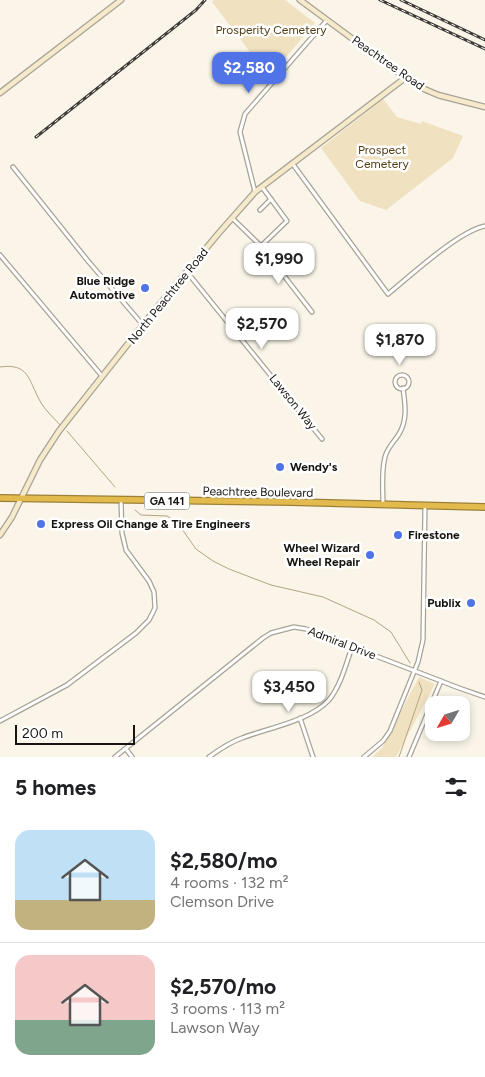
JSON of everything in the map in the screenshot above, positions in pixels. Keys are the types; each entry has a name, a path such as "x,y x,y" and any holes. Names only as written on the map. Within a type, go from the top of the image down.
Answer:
{"highway":[{"name":"Peachtree Boulevard","path":"0,498 485,507"}],"street":[{"path":"0,93 121,0"},
{"name":"Peachtree Road","path":"300,0 405,78 428,92 485,107"},
{"path":"256,192 241,142 240,132 245,114 327,20"},
{"name":"North Peachtree Road","path":"0,536 22,498 40,460 59,431 143,325 232,218 262,187 405,78"},
{"path":"292,164 388,294 426,262 463,236 485,226"},
{"path":"13,167 88,261 143,325"},
{"path":"261,246 287,221 262,187"},
{"path":"260,210 271,199"},
{"path":"232,218 261,246 312,312"},
{"path":"0,255 102,376"},
{"name":"Lawson Way","path":"188,272 322,440"},
{"path":"400,375 405,376 408,380 408,385 403,388 398,387 395,383 400,375"},
{"path":"383,505 385,457 405,419 406,410 403,388"},
{"path":"0,721 67,685 149,620 155,608 154,592 149,581 126,550 122,533 121,500"},
{"path":"364,757 390,731 415,670 420,652 423,632 425,506"},
{"name":"Admiral Drive","path":"115,757 250,648 271,633 294,627 319,633 485,697"},
{"path":"209,757 223,746 300,718 324,705 340,680 352,647"},
{"path":"409,757 441,681"},
{"path":"300,718 313,757"},
{"path":"126,749 132,757"}],"green space":[{"name":"Prosperity Cemetery","path":"214,0 285,0 315,23 269,77 212,2"},
{"name":"Prospect Cemetery","path":"383,99 397,117 421,124 422,121 463,136 453,158 386,210 360,201 321,148"},
{"path":"419,677 435,684 429,696 425,696 425,703 396,757 372,757 382,748"}],"waterway":[{"path":"0,367 10,366 22,370 30,380 46,410 60,425"},
{"path":"67,431 115,487"},
{"path":"135,510 141,515 167,516 177,522 196,549 229,569 271,585 323,597 374,620 391,632 410,663"},
{"path":"399,757 422,690 419,682"}],"railway":[{"path":"36,137 196,10 205,0"},
{"path":"380,0 485,49"},
{"path":"401,0 485,40"}],"place":[{"name":"Blue Ridge Automotive","path":"145,288"},
{"name":"Wendy's","path":"280,467"},
{"name":"Express Oil Change & Tire Engineers","path":"41,524"},
{"name":"Firestone","path":"398,535"},
{"name":"Wheel Wizard Wheel Repair","path":"370,555"},
{"name":"Publix","path":"471,603"}]}
